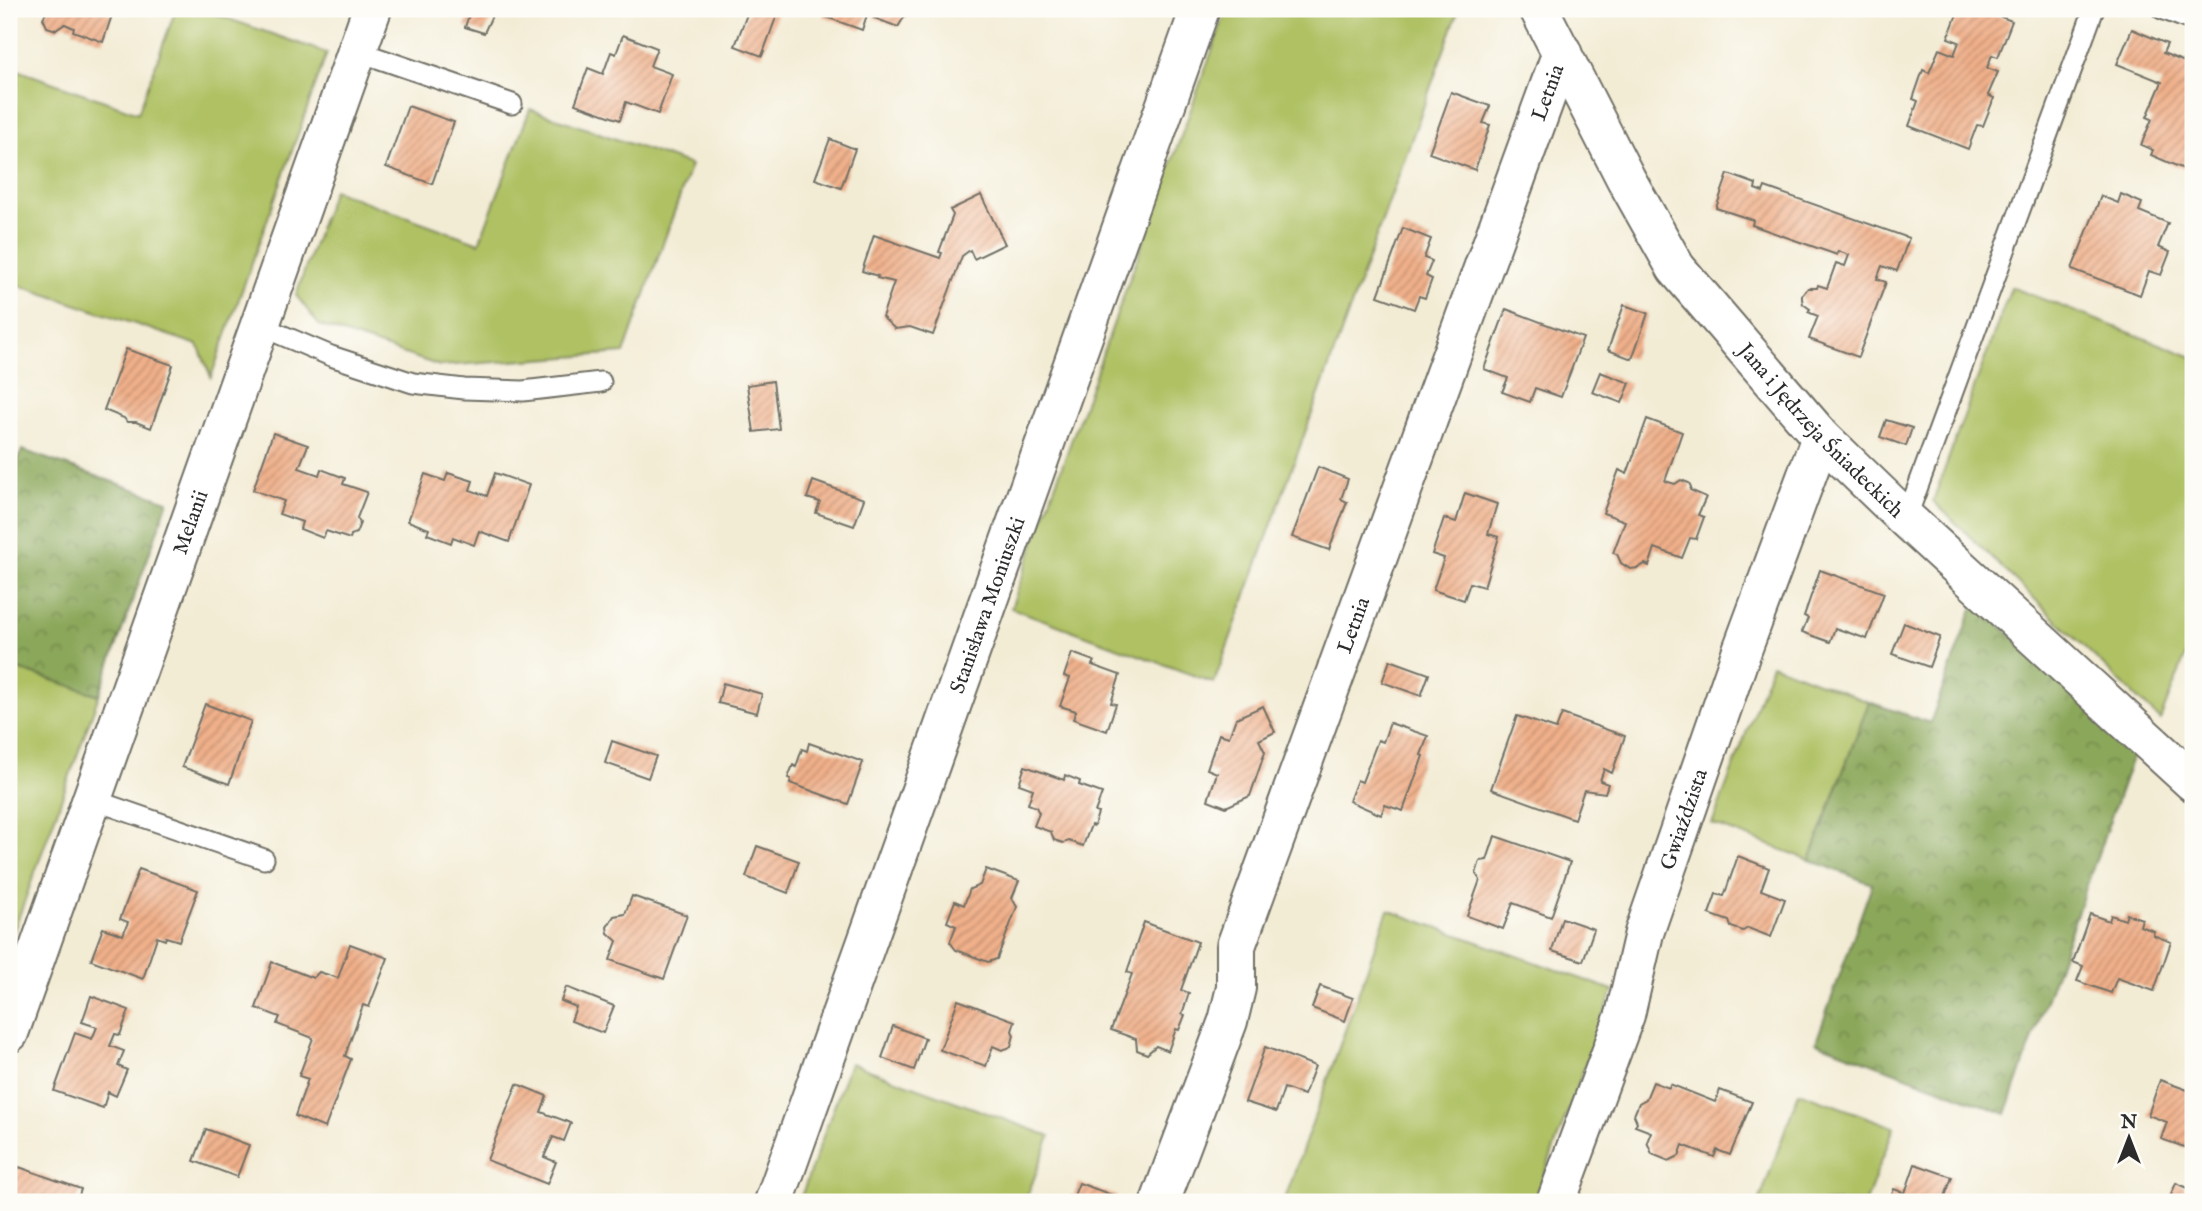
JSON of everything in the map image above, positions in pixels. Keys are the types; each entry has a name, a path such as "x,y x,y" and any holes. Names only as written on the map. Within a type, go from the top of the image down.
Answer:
{"street":[{"name":"Melanii","path":"9,1033 372,9"},
{"name":"Stanisława Moniuszki","path":"774,1202 1200,9"},
{"name":"Jana i Jędrzeja Śniadeckich","path":"1539,9 1626,179 1676,268 1821,437 1906,519 2193,782"},
{"name":"Letnia","path":"1160,1202 1228,1021 1236,988 1236,946 1562,52"},
{"name":"Gwiaździsta","path":"1556,1202 1625,1015 1648,920 1746,640 1821,437"}],"lane":[{"path":"1906,519 2094,9"},
{"path":"2162,9 2193,21"},
{"path":"358,51 512,104"},
{"path":"258,326 331,356 413,383 464,389 523,390 601,382"},
{"path":"91,799 264,859"}],"green space":[{"path":"176,9 200,9 327,53 211,377 198,345 9,282 9,67 138,113"},
{"path":"1227,9 1459,9 1214,683 1011,608"},
{"path":"530,109 691,165 624,353 440,366 319,325 296,295 333,190 479,243"},
{"path":"2011,287 2193,357 2193,637 2160,720 1933,501"},
{"path":"22,450 168,501 99,695 9,666 9,484"},
{"path":"1975,601 2134,752 2006,1114 1816,1042 1872,884 1810,860 1869,702 1930,723"},
{"path":"1772,664 1869,702 1810,860 1712,824"},
{"path":"9,666 99,695 9,944"},
{"path":"1388,910 1613,990 1534,1202 1284,1202"},
{"path":"850,1063 1050,1136 1025,1202 799,1202"},
{"path":"1799,1092 1894,1127 1866,1202 1759,1202"}],"building":[{"path":"48,9 110,9 108,13 112,15 103,42 73,31 74,28 65,24 56,30 47,27 43,18"},
{"path":"459,9 495,9 484,33 465,27 470,12 465,13"},
{"path":"749,9 779,9 762,56 735,46"},
{"path":"826,9 869,9 862,30 823,16"},
{"path":"878,9 909,9 898,27 874,18"},
{"path":"1063,9 1095,9 1091,19"},
{"path":"1959,9 1980,9 2012,21 1998,57 1992,55 1987,68 1998,72 1988,95 1994,98 1983,126 1977,125 1968,149 1909,126 1918,101 1913,99 1923,70 1929,73 1939,49 1954,55 1959,42 1948,38"},
{"path":"2132,29 2167,44 2163,53 2189,64 2191,58 2193,59 2193,167 2190,165 2188,171 2151,155 2153,150 2141,145 2152,119 2147,117 2162,82 2117,64"},
{"path":"623,35 657,48 650,66 672,74 658,114 626,102 620,120 575,104 588,68 603,74 611,52 616,54"},
{"path":"1451,92 1490,106 1483,123 1490,125 1475,170 1429,153"},
{"path":"408,106 454,122 432,184 386,167"},
{"path":"830,139 855,149 841,188 815,179"},
{"path":"1728,174 1756,184 1755,189 1763,192 1765,187 1909,238 1897,271 1882,266 1877,279 1886,282 1858,357 1809,339 1818,316 1808,312 1810,309 1803,304 1802,299 1808,288 1817,288 1818,285 1827,288 1836,263 1845,266 1849,255 1838,251 1837,255 1752,225 1753,220 1716,208"},
{"path":"2121,194 2142,203 2139,211 2168,223 2158,247 2170,252 2161,275 2149,271 2140,295 2072,269 2101,196 2118,203"},
{"path":"981,195 1005,244 974,259 970,250 962,256 933,335 910,327 895,329 882,317 894,282 862,271 874,235 940,258 942,253 939,252 953,215 950,210"},
{"path":"1403,228 1431,239 1424,258 1432,261 1426,276 1432,279 1425,298 1419,296 1414,309 1378,296"},
{"path":"1624,305 1648,313 1632,359 1608,350"},
{"path":"1506,309 1583,338 1561,397 1535,388 1530,402 1502,392 1508,378 1484,369"},
{"path":"126,349 173,365 151,428 136,422 127,422 124,418 104,410"},
{"path":"1600,372 1630,383 1622,403 1592,392"},
{"path":"773,381 779,429 754,432 747,385"},
{"path":"1647,419 1682,432 1665,481 1675,484 1681,480 1689,483 1690,490 1706,497 1698,515 1704,517 1696,539 1690,538 1682,558 1655,548 1649,566 1645,564 1630,569 1613,553 1625,521 1603,513 1619,470 1627,474"},
{"path":"1886,420 1912,428 1906,446 1880,437"},
{"path":"273,433 308,445 299,468 319,475 321,469 345,478 343,484 367,492 357,518 360,523 350,539 326,531 323,538 300,529 302,522 279,514 284,501 253,490"},
{"path":"1318,467 1348,479 1341,499 1347,502 1329,550 1292,537"},
{"path":"448,473 473,481 470,490 487,496 495,473 529,485 509,542 479,531 474,545 453,537 451,543 427,534 429,529 408,521 425,474 445,481"},
{"path":"813,481 864,499 854,526 816,513 820,502 807,498"},
{"path":"1465,493 1497,504 1488,534 1499,537 1484,587 1470,583 1464,600 1433,590 1444,558 1432,554 1444,518 1456,522"},
{"path":"1820,570 1884,593 1867,639 1835,628 1830,642 1802,632 1808,618 1804,616"},
{"path":"1904,623 1940,637 1929,667 1892,654"},
{"path":"1072,653 1094,661 1092,665 1120,675 1111,703 1116,704 1107,731 1073,719 1076,711 1060,706 1070,678 1064,676"},
{"path":"1390,660 1429,674 1421,696 1382,682"},
{"path":"723,683 762,694 757,713 718,703"},
{"path":"205,704 251,721 229,784 182,767"},
{"path":"1263,706 1275,732 1259,740 1265,752 1250,796 1226,807 1208,800 1217,773 1207,769 1219,734 1229,737 1236,718"},
{"path":"1562,714 1625,736 1612,773 1604,769 1600,781 1608,784 1605,793 1584,790 1574,819 1491,789 1517,716 1556,729"},
{"path":"1390,723 1428,736 1403,811 1385,805 1381,815 1349,801 1357,780 1362,782 1378,740 1383,742"},
{"path":"612,741 656,756 648,778 605,763"},
{"path":"809,743 863,762 848,804 790,783 791,779 788,778 793,765 796,767 802,749 807,751"},
{"path":"1025,766 1064,780 1065,775 1080,781 1079,785 1102,793 1095,812 1098,813 1094,826 1091,825 1083,846 1054,840 1051,832 1034,826 1039,813 1036,807 1028,804 1033,789 1019,784"},
{"path":"1495,836 1570,862 1551,917 1513,903 1503,929 1467,916 1480,880 1476,874 1480,861 1487,860"},
{"path":"757,846 799,861 788,893 746,877"},
{"path":"1738,856 1769,868 1761,890 1785,899 1771,937 1748,928 1743,931 1731,927 1729,921 1709,914 1716,894 1724,896"},
{"path":"139,869 198,890 179,941 157,937 143,979 91,960 103,928 123,935 128,922 120,919"},
{"path":"986,869 1019,881 1012,898 1017,907 997,959 988,962 956,950 950,942 956,926 947,922 955,901 964,905 970,889 980,885"},
{"path":"632,896 687,915 664,979 610,960 617,941 608,933 607,927 614,916 625,914"},
{"path":"2090,914 2109,921 2111,915 2125,920 2127,914 2142,919 2140,926 2171,942 2154,991 2117,978 2111,993 2077,981 2083,966 2073,962"},
{"path":"1562,918 1594,929 1583,961 1552,951"},
{"path":"1144,922 1198,942 1181,990 1189,993 1179,1030 1176,1029 1168,1051 1156,1046 1147,1054 1137,1050 1136,1039 1111,1030 1132,974 1127,972"},
{"path":"350,944 388,958 369,1007 363,1005 345,1056 351,1059 325,1128 295,1116 308,1079 299,1076 313,1038 277,1024 280,1017 256,1008 272,962 313,978 319,972 338,978"},
{"path":"1320,986 1353,998 1345,1021 1312,1008"},
{"path":"566,987 614,1006 603,1033 571,1021 576,1007 561,1001"},
{"path":"91,996 129,1010 120,1035 115,1034 110,1046 124,1051 118,1066 127,1070 116,1096 108,1092 103,1108 54,1091 75,1033 92,1039 97,1027 82,1022"},
{"path":"958,1000 1015,1021 1011,1047 1002,1050 993,1046 986,1066 940,1050"},
{"path":"893,1026 925,1038 914,1070 882,1058"},
{"path":"1265,1047 1315,1066 1304,1095 1284,1088 1276,1112 1245,1102"},
{"path":"2160,1080 2193,1092 2193,1150 2161,1139 2167,1122 2148,1115"},
{"path":"1653,1082 1669,1088 1670,1084 1715,1102 1720,1090 1752,1102 1730,1155 1717,1150 1714,1157 1683,1145 1679,1156 1669,1161 1652,1154 1647,1142 1651,1132 1635,1126 1637,1122 1634,1115 1639,1103 1646,1099"},
{"path":"517,1084 547,1096 541,1112 571,1123 564,1141 553,1137 544,1157 556,1162 547,1184 487,1160"},
{"path":"206,1129 249,1145 237,1177 194,1161"},
{"path":"1915,1164 1952,1177 1943,1202 1889,1202 1894,1189 1905,1193"},
{"path":"19,1167 81,1189 77,1202 9,1200"},
{"path":"1079,1183 1118,1197 1116,1202 1066,1202 1069,1196 1073,1198"},
{"path":"2176,1183 2193,1190 2193,1202 2168,1202"}]}
